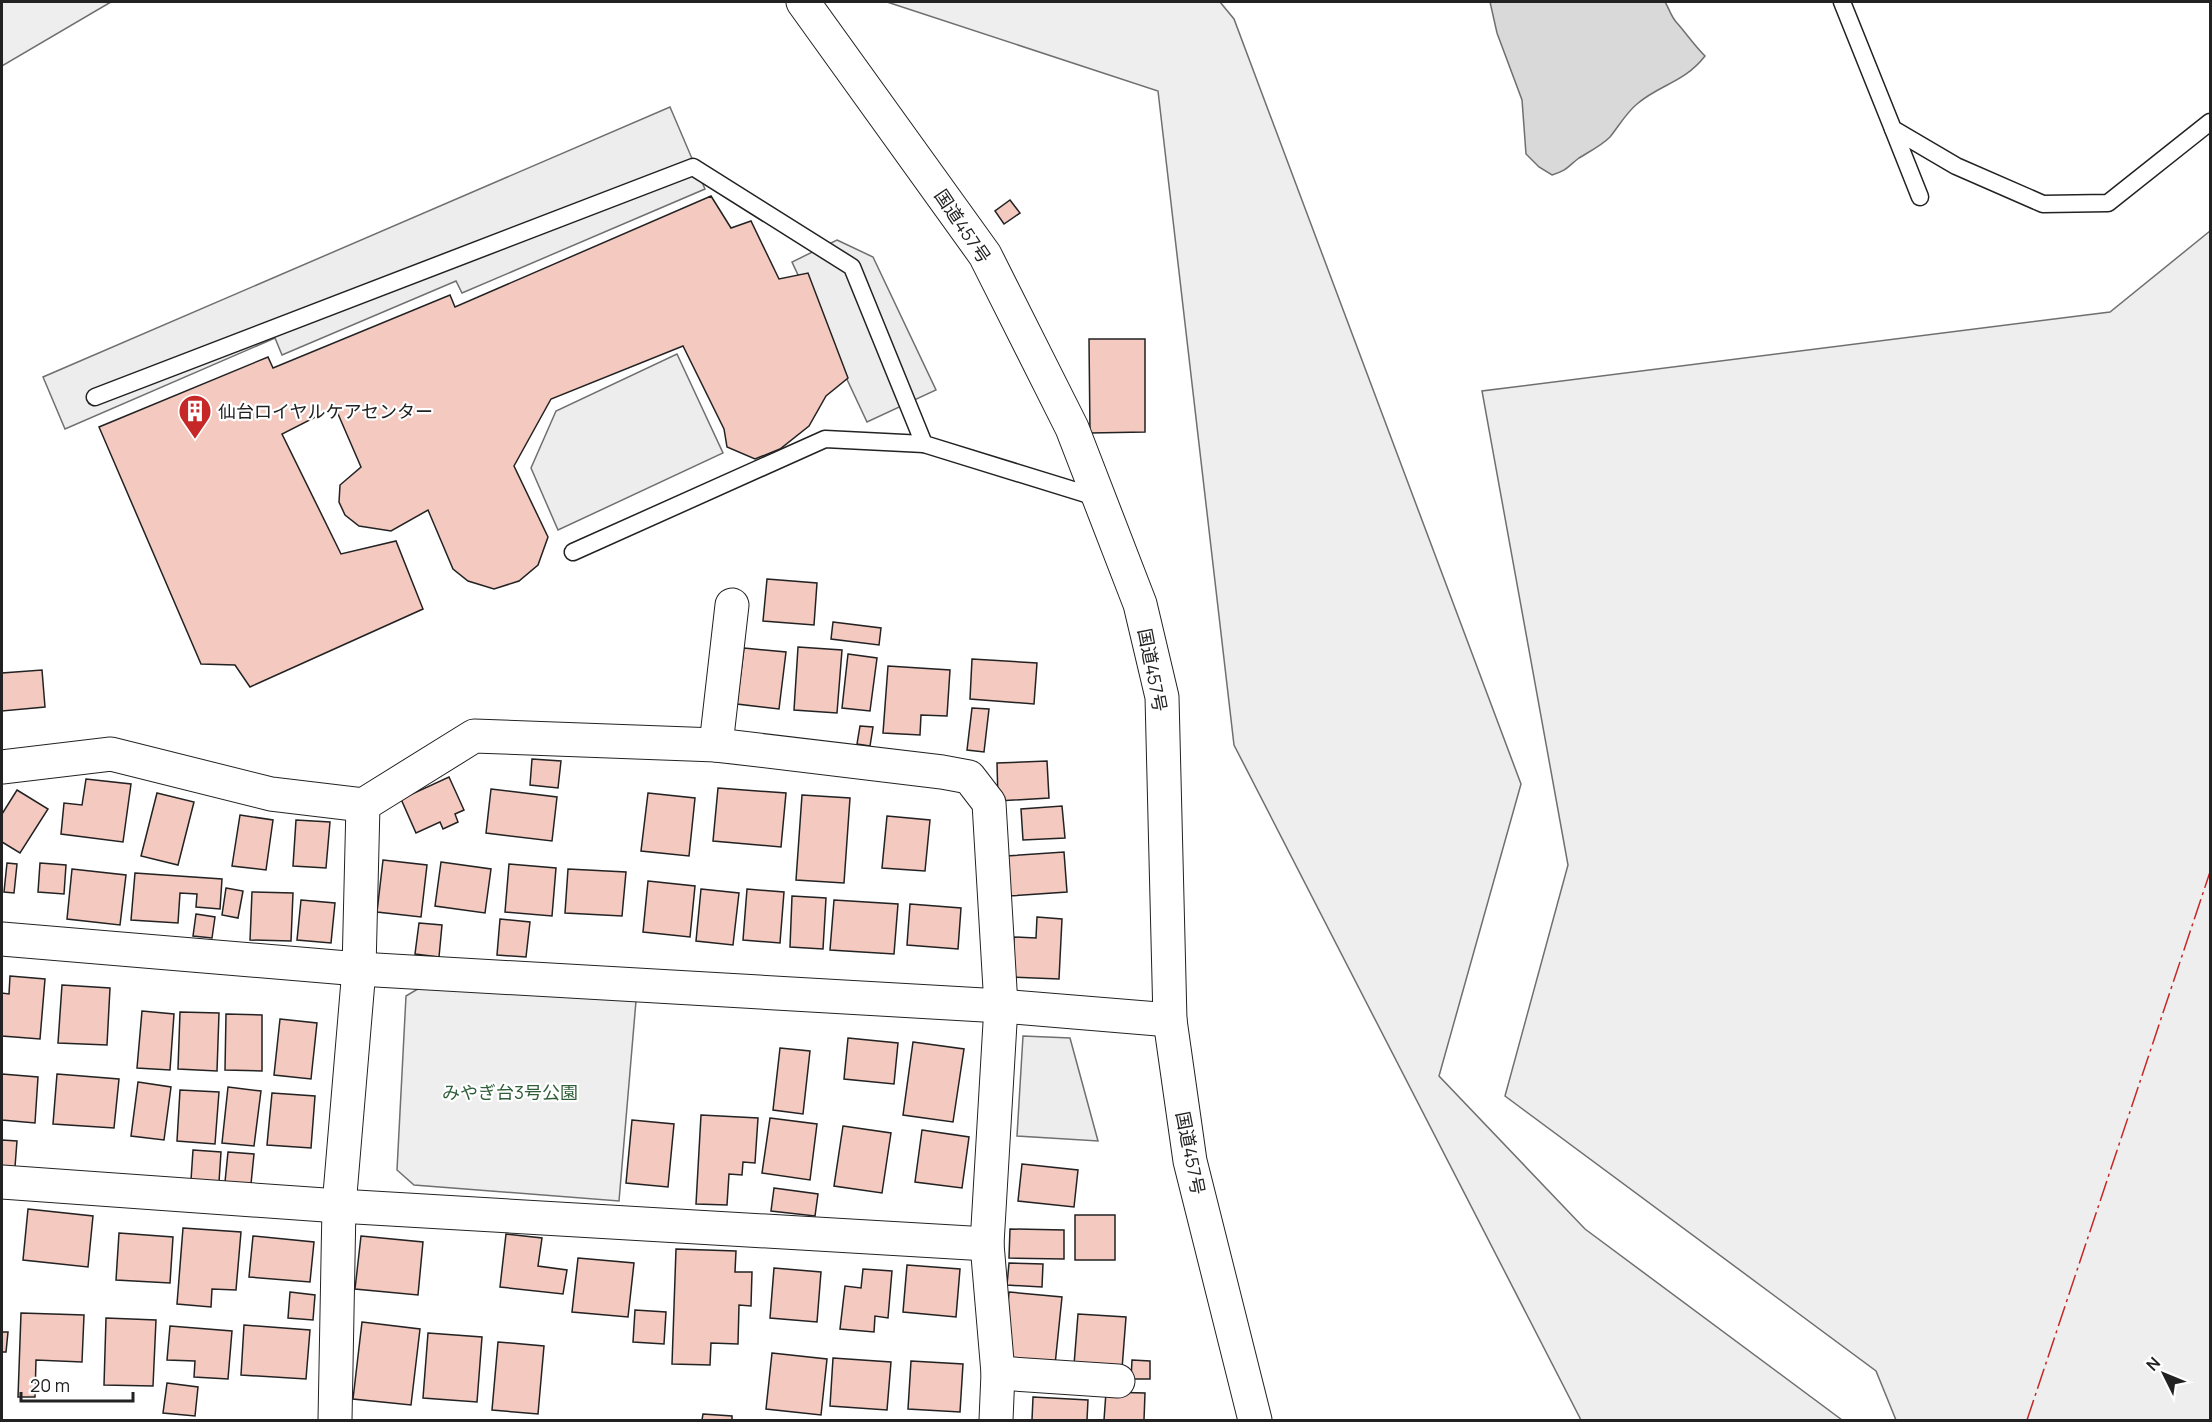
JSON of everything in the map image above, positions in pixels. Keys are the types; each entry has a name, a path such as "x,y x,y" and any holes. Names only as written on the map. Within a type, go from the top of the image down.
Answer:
{"main road":[{"name":"国道457号","path":"803,2 985,255 1072,428 1140,604 1162,697 1170,1020 1190,1161 1256,1420"},
{"path":"716,745 732,605"},
{"path":"2,767 111,754 271,794 363,805 474,736 716,745 942,771 969,777 989,803 1000,1006 987,1244 998,1373 996,1420"},
{"path":"335,1420 339,1206 359,969 363,805"},
{"path":"2,939 359,969 1000,1006 1170,1020"},
{"path":"2,1182 339,1206 987,1244"},
{"path":"998,1373 1118,1381"}],"lane":[{"path":"1842,2 1920,197"},
{"path":"1893,129 1956,166 2043,204 2108,203 2211,122"},
{"path":"95,397 693,167 852,267 924,444"},
{"path":"573,552 825,438 924,444 1099,498"}],"green space":[{"path":"2,2 111,2 2,66"},
{"path":"887,2 1220,2 1234,19 1521,784 1439,1076 1585,1229 1842,1420 1581,1420 1234,745 1158,91"},
{"path":"2210,231 2210,1420 1896,1420 1876,1371 1505,1096 1568,865 1482,391 2110,312"},
{"name":"みやぎ台3号公園","path":"426,984 636,1001 619,1201 414,1185 397,1170 406,996"}],"shaded area":[{"path":"1490,2 1665,2 1675,21 1705,56 1689,72 1637,104 1603,143 1564,170 1552,175 1539,167 1526,154 1522,100 1497,33"},
{"path":"670,107 705,189 462,293 456,281 282,355 275,338 65,429 43,377"},
{"path":"837,240 873,257 936,390 867,422 792,262"},
{"path":"677,354 723,453 558,530 531,468 556,411"},
{"path":"1023,1036 1070,1038 1098,1141 1017,1136"}],"building":[{"name":"仙台ロイヤルケアセンター","path":"711,196 731,228 751,221 779,279 808,273 848,378 826,396 809,426 780,449 755,459 727,447 724,429 683,346 551,399 514,466 548,537 538,565 519,581 494,589 468,581 453,569 428,510 391,531 359,526 345,515 339,502 340,485 361,467 335,407 282,434 341,554 396,541 423,609 250,687 235,665 201,664 99,427 268,357 273,368 450,295 455,307"},
{"path":"1010,200 1020,213 1004,224 995,211"},
{"path":"1089,339 1145,339 1145,432 1090,433"},
{"path":"767,579 817,583 814,625 763,621"},
{"path":"833,622 881,628 879,645 831,639"},
{"path":"798,647 842,650 837,713 794,710"},
{"path":"744,648 786,652 779,709 737,704"},
{"path":"848,654 877,658 870,711 842,708"},
{"path":"972,659 1037,663 1034,704 970,699"},
{"path":"888,666 950,670 947,716 921,715 920,735 883,733"},
{"path":"42,670 45,707 2,711 2,673"},
{"path":"972,708 989,709 984,752 967,750"},
{"path":"860,726 873,727 870,746 857,744"},
{"path":"532,759 561,761 558,788 530,785"},
{"path":"1047,761 1049,798 998,801 997,763"},
{"path":"449,777 464,810 455,814 458,822 443,829 440,822 416,833 401,799"},
{"path":"86,779 131,784 123,842 61,834 64,803 82,805"},
{"path":"718,788 786,793 781,847 713,841"},
{"path":"491,789 557,797 552,841 486,833"},
{"path":"17,790 48,809 20,853 2,842 2,814"},
{"path":"157,793 194,802 178,865 141,856"},
{"path":"648,793 695,798 689,856 641,851"},
{"path":"802,795 850,798 844,883 796,880"},
{"path":"1062,806 1065,838 1023,840 1021,809"},
{"path":"240,815 273,820 266,870 232,866"},
{"path":"887,816 930,820 925,871 882,868"},
{"path":"296,820 330,822 326,868 293,866"},
{"path":"1064,852 1067,892 1009,896 1006,856"},
{"path":"383,860 427,865 421,917 377,912"},
{"path":"441,862 491,869 485,913 435,906"},
{"path":"7,863 17,864 14,893 4,892"},
{"path":"40,863 66,865 64,894 38,892"},
{"path":"509,864 556,868 552,916 505,912"},
{"path":"72,869 126,875 120,925 67,919"},
{"path":"568,869 626,872 622,916 565,913"},
{"path":"135,873 222,879 220,909 196,907 197,894 180,893 178,923 131,920"},
{"path":"648,881 695,886 690,937 643,932"},
{"path":"226,888 243,891 238,918 222,915"},
{"path":"701,889 739,893 733,945 696,941"},
{"path":"747,889 784,892 780,943 743,940"},
{"path":"252,892 293,893 291,941 250,940"},
{"path":"792,896 826,898 823,949 790,947"},
{"path":"301,900 335,903 331,943 297,940"},
{"path":"834,900 898,904 894,954 830,950"},
{"path":"910,904 961,908 958,949 907,945"},
{"path":"196,914 215,917 212,938 193,936"},
{"path":"1037,917 1062,919 1059,979 1012,977 1014,937 1036,938"},
{"path":"500,919 530,922 526,957 497,955"},
{"path":"419,923 442,925 439,957 415,954"},
{"path":"10,976 45,979 40,1039 2,1036 2,993 9,994"},
{"path":"62,985 110,988 107,1045 58,1043"},
{"path":"142,1011 174,1014 170,1070 137,1068"},
{"path":"180,1012 219,1013 217,1071 178,1069"},
{"path":"226,1014 262,1015 262,1071 225,1070"},
{"path":"280,1019 317,1023 311,1079 274,1075"},
{"path":"848,1038 898,1043 894,1084 844,1079"},
{"path":"913,1042 964,1049 953,1122 903,1115"},
{"path":"780,1048 810,1051 803,1114 773,1110"},
{"path":"2,1074 38,1077 35,1123 2,1120"},
{"path":"57,1074 119,1079 114,1128 53,1124"},
{"path":"138,1082 171,1087 164,1140 131,1136"},
{"path":"228,1087 261,1091 254,1146 222,1143"},
{"path":"180,1090 219,1092 215,1144 177,1141"},
{"path":"272,1093 315,1096 311,1148 267,1145"},
{"path":"701,1115 758,1118 755,1163 743,1162 742,1175 729,1174 727,1205 696,1204"},
{"path":"770,1118 817,1124 810,1180 762,1173"},
{"path":"632,1120 674,1124 668,1187 626,1183"},
{"path":"843,1126 891,1133 882,1193 834,1186"},
{"path":"922,1130 969,1137 962,1188 915,1182"},
{"path":"2,1140 17,1141 15,1167 2,1166"},
{"path":"193,1150 221,1152 219,1182 191,1180"},
{"path":"228,1152 254,1154 251,1184 225,1182"},
{"path":"1022,1164 1078,1170 1074,1207 1018,1201"},
{"path":"774,1188 818,1194 815,1216 771,1211"},
{"path":"28,1209 93,1216 88,1267 23,1260"},
{"path":"1075,1215 1115,1215 1115,1260 1075,1260"},
{"path":"183,1228 241,1232 236,1290 212,1289 211,1307 177,1304"},
{"path":"1010,1229 1064,1230 1064,1259 1009,1258"},
{"path":"119,1233 173,1237 170,1283 116,1280"},
{"path":"506,1234 542,1238 538,1266 567,1270 563,1294 500,1287"},
{"path":"253,1236 314,1242 310,1282 249,1277"},
{"path":"361,1236 423,1242 418,1295 355,1289"},
{"path":"676,1249 736,1251 735,1272 752,1272 751,1306 739,1305 738,1344 711,1343 710,1365 672,1364"},
{"path":"578,1258 634,1263 628,1317 572,1312"},
{"path":"1009,1263 1043,1264 1042,1287 1007,1285"},
{"path":"907,1265 960,1269 956,1317 903,1312"},
{"path":"774,1268 821,1272 817,1322 770,1318"},
{"path":"863,1269 892,1271 888,1318 875,1316 874,1332 840,1329 845,1286 861,1288"},
{"path":"290,1292 315,1295 313,1320 288,1318"},
{"path":"1009,1292 1062,1297 1055,1365 1003,1360"},
{"path":"635,1310 666,1312 664,1344 633,1342"},
{"path":"21,1313 84,1315 82,1362 36,1360 35,1397 18,1397"},
{"path":"1078,1314 1126,1317 1122,1369 1074,1365"},
{"path":"106,1318 156,1320 153,1386 104,1385"},
{"path":"362,1322 420,1329 411,1405 353,1399"},
{"path":"244,1325 310,1330 306,1379 241,1375"},
{"path":"170,1326 232,1331 228,1379 194,1377 195,1361 167,1360"},
{"path":"2,1332 8,1332 6,1352 2,1352"},
{"path":"428,1333 482,1337 477,1402 423,1398"},
{"path":"498,1342 544,1346 538,1414 492,1410"},
{"path":"772,1353 827,1359 821,1415 766,1409"},
{"path":"833,1358 891,1362 887,1410 830,1406"},
{"path":"1132,1360 1150,1361 1150,1379 1131,1379"},
{"path":"911,1361 963,1364 960,1412 908,1409"},
{"path":"167,1383 198,1387 195,1416 163,1413"},
{"path":"1106,1392 1145,1393 1144,1420 1104,1420"},
{"path":"1033,1397 1088,1400 1087,1420 1032,1420"},
{"path":"703,1414 732,1416 732,1420 702,1420"}],"power":[{"path":"2027,1420 2210,872"}],"place":[{"name":"仙台ロイヤルケアセンター","path":"195,440"}]}
